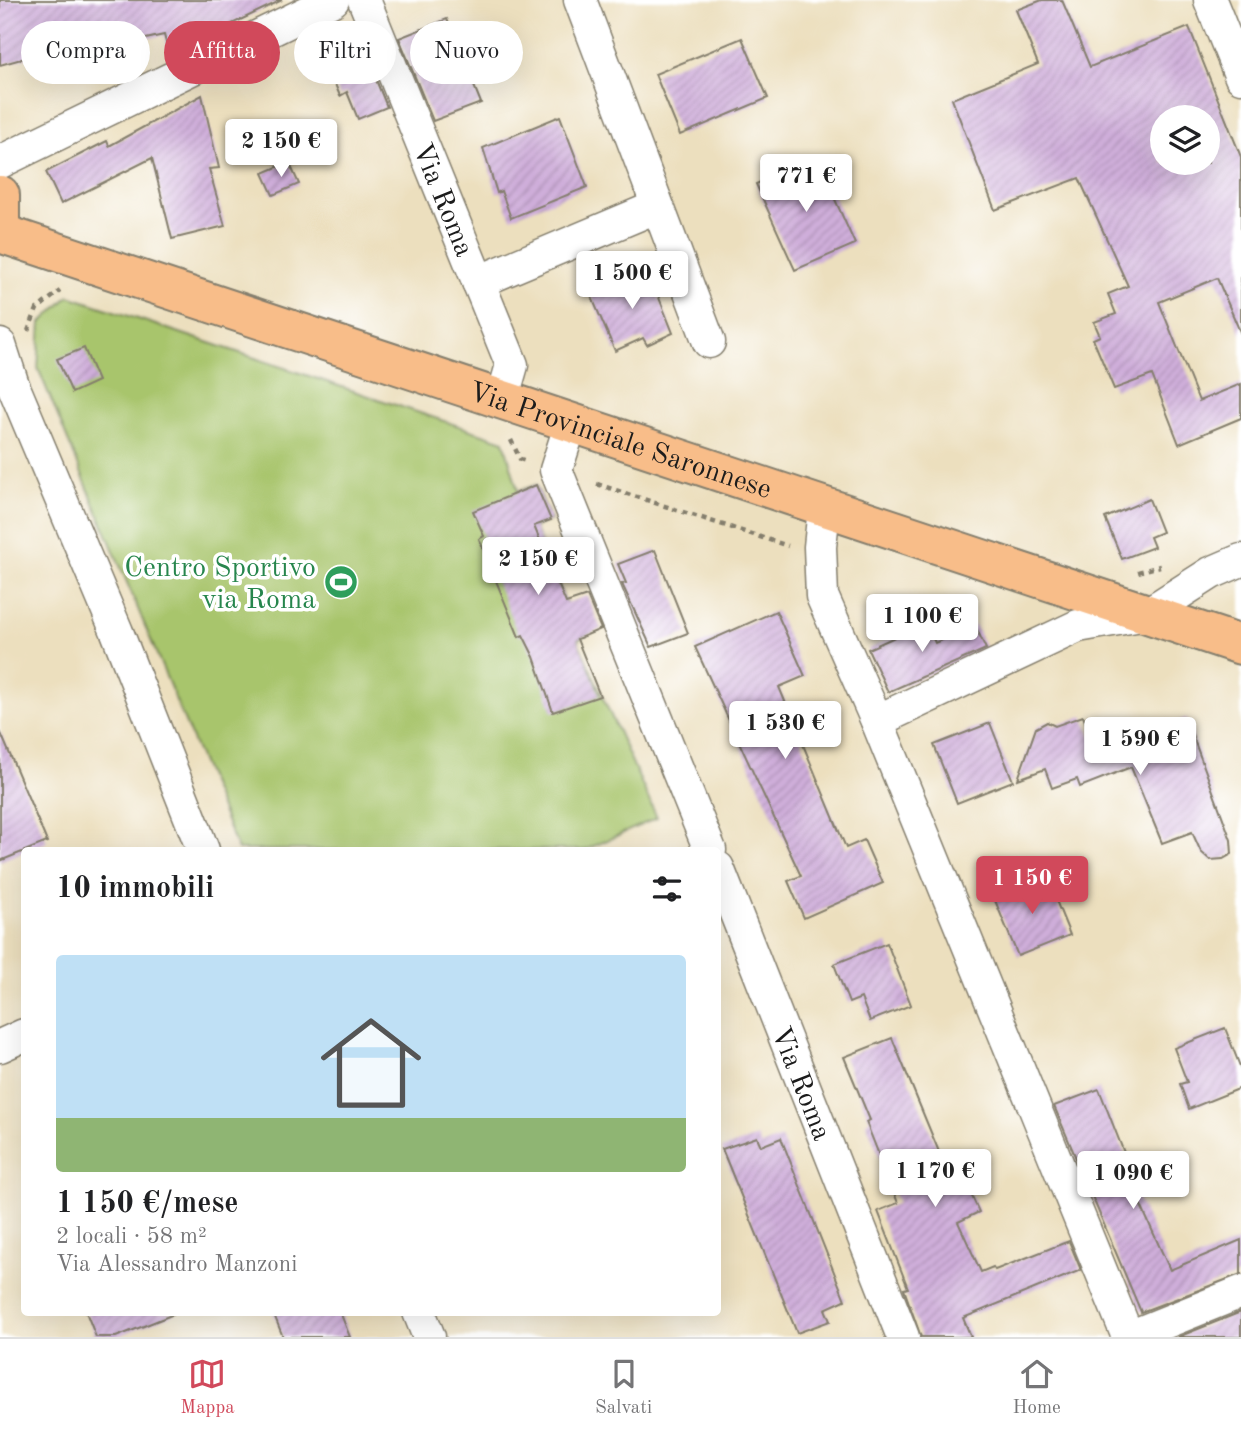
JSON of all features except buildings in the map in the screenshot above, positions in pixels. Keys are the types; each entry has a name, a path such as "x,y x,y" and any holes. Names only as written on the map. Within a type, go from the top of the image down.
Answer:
{"main road":[{"path":"0,195 0,232"},
{"name":"Via Provinciale Saronnese","path":"0,232 505,417 571,423 1241,645"}],"street":[{"path":"0,162 333,0"},
{"name":"Via Roma","path":"364,0 512,365 505,417"},
{"path":"579,0 709,342"},
{"path":"1210,0 1241,76"},
{"path":"478,282 656,207"},
{"path":"14,341 13,385 117,632 201,847"},
{"path":"571,423 556,470 709,847"},
{"path":"824,508 820,547 822,596 877,721 1128,1337 1241,1292"},
{"path":"877,721 1078,626 1147,614 1211,573 1241,560"},
{"name":"Via Roma","path":"721,876 903,1337"},
{"path":"0,1045 21,1036"},
{"path":"421,1316 429,1337"}],"path":[{"path":"14,341 28,326 37,309 55,293 64,290"},
{"path":"505,417 520,459 781,545 820,547"}],"green space":[{"name":"Centro Sportivo via Roma","path":"69,296 504,441 518,491 536,485 551,520 534,527 566,603 594,631 577,640 657,818 592,847 237,847 38,368 41,323"}],"place":[{"name":"Centro Sportivo via Roma","path":"341,582"}]}
